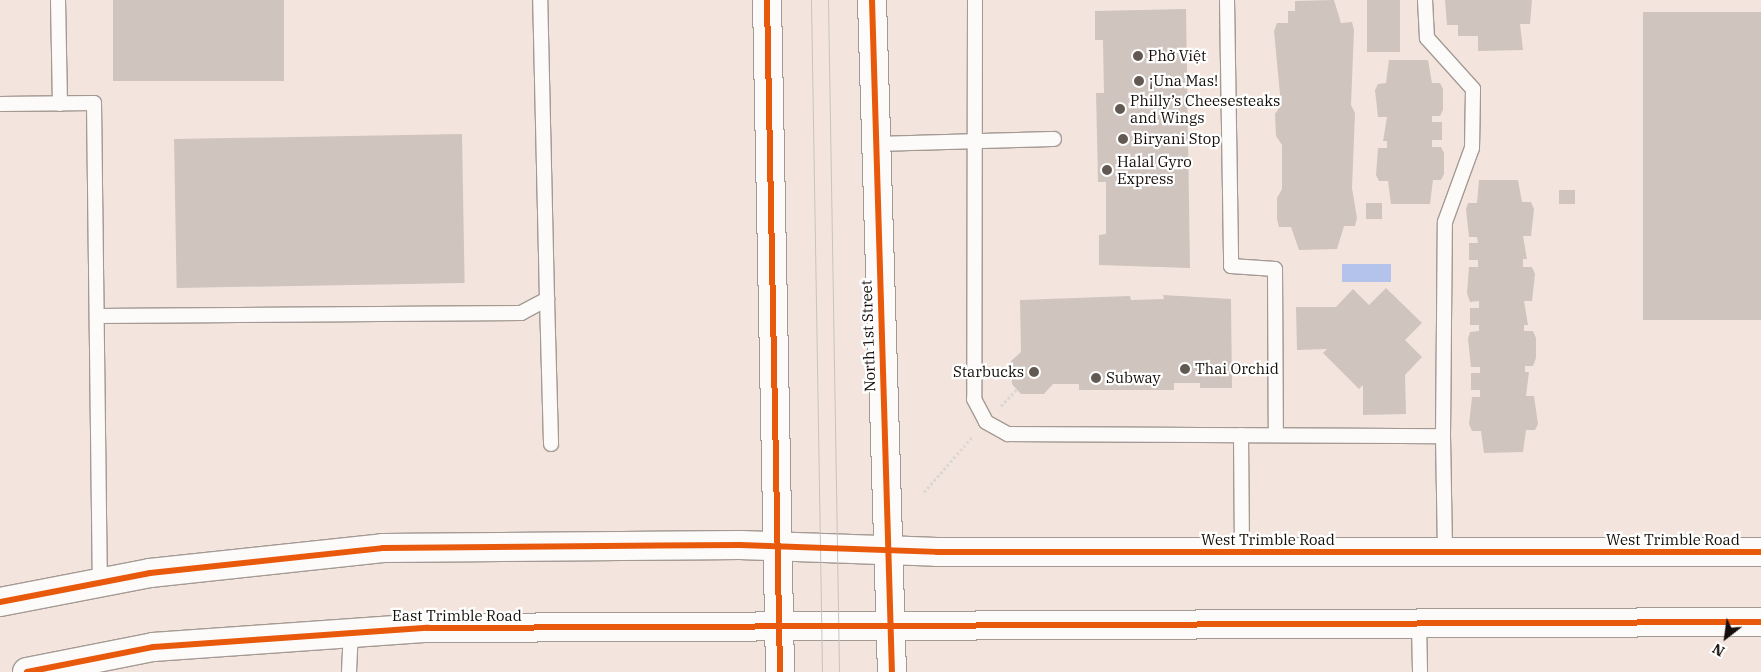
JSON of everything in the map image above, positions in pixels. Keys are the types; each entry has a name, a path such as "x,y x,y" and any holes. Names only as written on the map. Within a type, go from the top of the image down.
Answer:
{"main road":[{"path":"767,0 776,545 780,672"},
{"name":"North 1st Street","path":"872,0 874,144 892,672"},
{"path":"0,602 100,582 383,548 776,545"},
{"name":"West Trimble Road","path":"776,545 888,550 1445,553 1761,552"},
{"path":"890,626 1761,622"},
{"name":"East Trimble Road","path":"27,672 153,647 351,630 890,626"}],"lane":[{"path":"58,0 60,104"},
{"path":"540,0 551,444"},
{"path":"975,0 974,399 986,422 1008,434 1443,436"},
{"path":"1227,0 1231,266 1275,269 1276,435"},
{"path":"1425,0 1427,38 1473,89 1472,148 1445,222 1443,436 1445,553"},
{"path":"0,104 94,103 100,582"},
{"path":"874,144 1054,139"},
{"path":"97,316 521,313 547,299"},
{"path":"1241,435 1242,552"},
{"path":"1419,623 1420,672"},
{"path":"349,672 351,630"}],"path":[{"path":"924,492 1017,389"}],"water":[{"path":"1342,264 1391,264 1391,282 1342,282"}],"building":[{"path":"113,0 284,0 284,81 113,81"},
{"path":"1334,0 1341,23 1352,22 1354,30 1351,105 1355,113 1352,188 1357,218 1355,226 1344,226 1337,249 1299,250 1291,227 1279,227 1277,219 1277,198 1282,189 1282,145 1276,136 1275,114 1281,105 1274,31 1277,23 1288,23 1288,11 1295,11 1295,1"},
{"path":"1367,0 1400,0 1400,52 1367,52"},
{"path":"1445,0 1532,0 1530,24 1520,24 1523,50 1478,51 1478,36 1458,36 1458,25 1447,25"},
{"path":"1186,9 1190,268 1099,265 1099,235 1106,234 1106,182 1098,182 1096,93 1104,93 1103,40 1095,40 1095,11"},
{"path":"1643,12 1761,12 1761,320 1643,320"},
{"path":"1389,60 1428,60 1432,83 1440,83 1443,89 1443,110 1440,116 1432,116 1432,122 1442,122 1442,140 1432,140 1432,147 1441,147 1444,153 1444,174 1441,180 1433,180 1430,204 1391,204 1388,181 1379,181 1376,175 1378,148 1387,148 1387,141 1383,141 1387,117 1378,117 1375,90 1378,84 1386,83"},
{"path":"462,134 465,283 177,288 174,139"},
{"path":"1479,180 1518,180 1522,202 1531,202 1534,209 1531,236 1523,236 1527,259 1523,259 1523,267 1532,267 1535,274 1532,301 1524,301 1528,325 1524,325 1524,331 1533,331 1536,338 1536,358 1533,366 1525,366 1525,372 1529,372 1526,396 1534,396 1538,424 1535,430 1526,430 1523,452 1484,453 1481,431 1472,431 1469,424 1472,397 1480,397 1480,390 1471,390 1471,373 1480,373 1480,367 1471,367 1468,339 1470,332 1479,331 1479,325 1470,325 1470,308 1479,308 1479,301 1470,302 1467,293 1469,267 1478,267 1478,260 1469,260 1469,243 1478,243 1477,237 1469,237 1466,209 1468,203 1477,203"},
{"path":"1559,190 1575,190 1575,204 1559,204"},
{"path":"1366,203 1382,203 1382,219 1366,219"},
{"path":"1386,288 1422,323 1405,340 1422,357 1405,375 1406,414 1363,415 1363,385 1359,389 1323,353 1327,349 1297,350 1296,307 1336,307 1353,289 1369,305"},
{"path":"1163,295 1231,299 1232,388 1200,388 1200,383 1174,383 1174,390 1079,390 1079,384 1053,384 1044,394 1021,394 1012,384 1011,361 1021,352 1020,300 1130,296 1131,300 1164,299"}],"tram line":[{"path":"811,0 822,672"},
{"path":"828,0 839,672"}],"cycle path":[{"path":"767,0 780,672"},
{"path":"872,0 892,672"},
{"path":"0,602 150,573 383,548 740,545 937,552 1761,552"},
{"path":"27,672 153,647 427,628 1761,622"}],"place":[{"name":"Phở Việt","path":"1138,56"},
{"name":"¡Una Mas!","path":"1139,81"},
{"name":"Philly’s Cheesesteaks and Wings","path":"1120,109"},
{"name":"Biryani Stop","path":"1123,139"},
{"name":"Halal Gyro Express","path":"1107,170"},
{"name":"Thai Orchid","path":"1185,369"},
{"name":"Starbucks","path":"1034,372"},
{"name":"Subway","path":"1096,378"}]}
